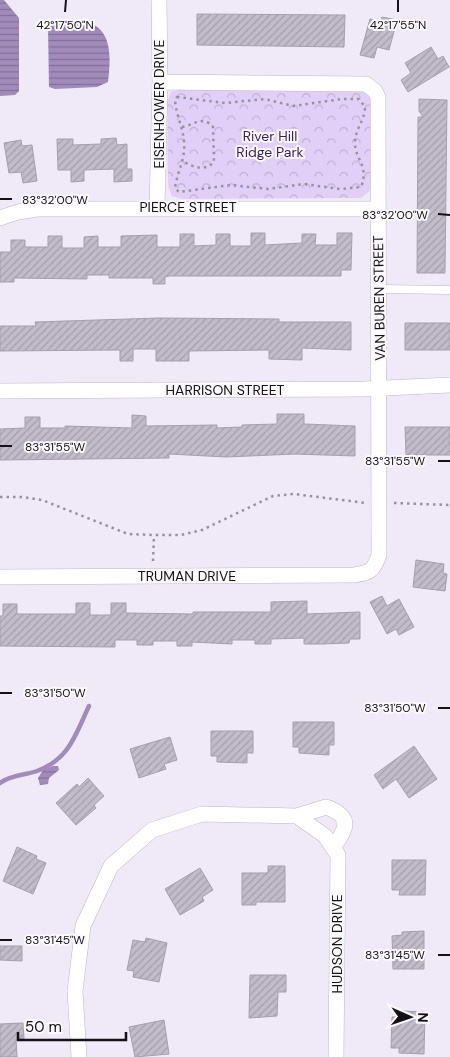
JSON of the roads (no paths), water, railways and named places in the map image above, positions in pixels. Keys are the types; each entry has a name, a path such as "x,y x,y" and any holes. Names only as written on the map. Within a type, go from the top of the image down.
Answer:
{"street":[{"name":"EISENHOWER DRIVE","path":"158,0 160,82 158,207"},
{"name":"VAN BUREN STREET","path":"160,82 366,84 375,91 379,105 379,556 372,570"},
{"name":"PIERCE STREET","path":"0,218 28,209 158,207 378,209"},
{"name":"HARRISON STREET","path":"0,391 379,388 450,385"},
{"name":"TRUMAN DRIVE","path":"0,577 354,575 367,574 372,570"},
{"path":"79,1057 75,991 83,926 111,866 152,830 202,814 297,816 326,807 342,815 346,823 345,830 329,842 297,816"},
{"name":"HUDSON DRIVE","path":"329,842 338,855 336,1057"}],"lane":[{"path":"380,289 450,290"}],"waterway":[{"path":"0,783 13,777 37,771 57,760 65,752 76,735 89,706"}],"park label":[{"name":"River Hill Ridge Park","path":"270,144"}]}
